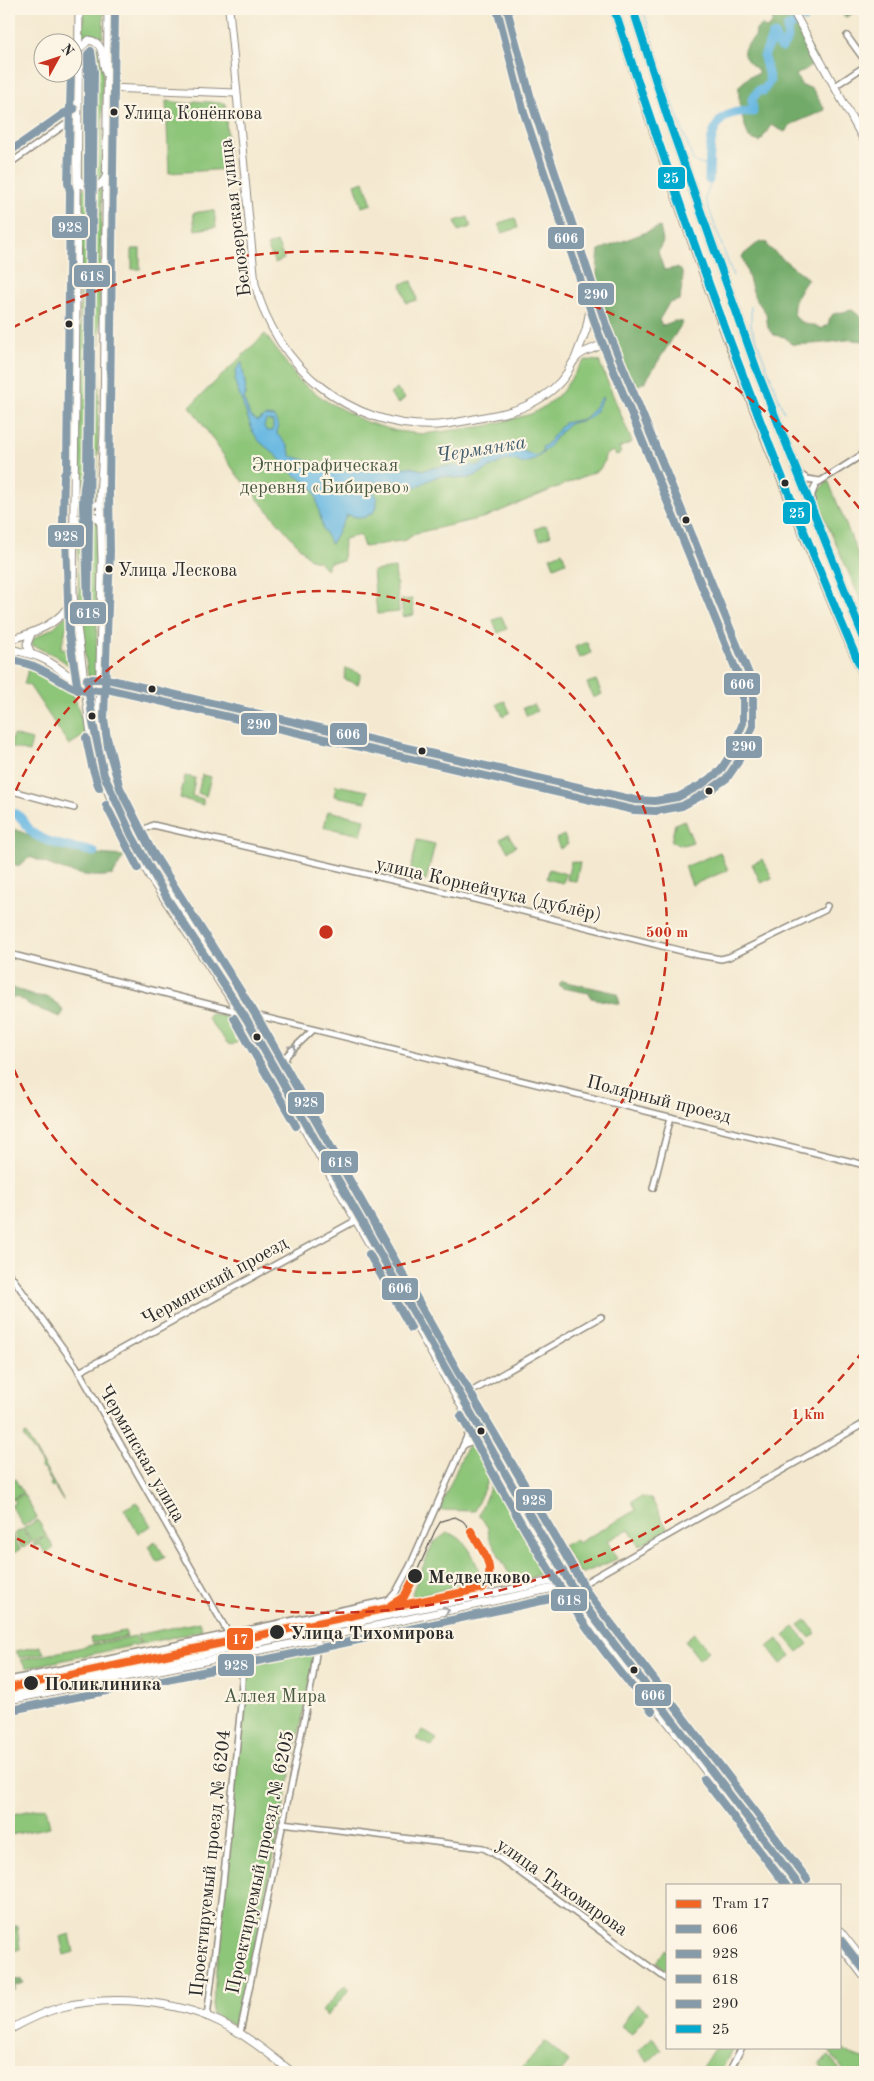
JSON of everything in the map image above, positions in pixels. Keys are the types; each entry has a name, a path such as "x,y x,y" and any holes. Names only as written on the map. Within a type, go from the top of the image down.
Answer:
{"highway":[{"path":"614,9 650,122 695,252 817,564 865,678"},
{"path":"633,9 667,116 758,373 865,641"}],"main road":[{"path":"78,32 79,9"},
{"path":"108,9 104,434 100,497 102,679 99,726 99,738 107,774 122,809 170,897 248,1013 466,1395 578,1586 604,1624 804,1884"},
{"name":"Белозерская улица","path":"228,9 252,261 260,302 266,318 288,354 311,380 364,412 395,421 437,425 502,413 531,404 556,386 575,359 587,350 599,347 602,343"},
{"path":"9,648 31,654 54,664 68,675 84,683 102,679 626,798 655,801 673,798 702,785 725,765 744,723 743,687 598,332 524,113 497,9"},
{"path":"792,9 865,142"},
{"path":"82,47 90,40 98,42 102,47 103,65 108,77"},
{"path":"78,82 73,596 91,734 108,792 126,832 150,877 237,1011 457,1400 561,1579 588,1619 793,1884"},
{"path":"108,88 236,93"},
{"path":"78,178 81,184 94,188 101,185 107,176"},
{"name":"Белозерская улица","path":"575,359 586,330 590,309"},
{"path":"586,330 594,328 598,332"},
{"path":"582,353 600,353 609,358"},
{"path":"73,524 80,516 87,514 92,515 100,522"},
{"path":"9,640 31,634 54,621 68,608 73,596"},
{"path":"31,634 27,644 31,654"},
{"path":"274,1075 276,1070 282,1072"},
{"path":"340,1194 346,1197 348,1188"},
{"path":"9,1700 561,1579 578,1586"},
{"path":"9,1695 239,1651 318,1638 554,1588 578,1586"},
{"path":"842,1934 865,1963"},
{"path":"842,1948 865,1978"},
{"path":"9,2030 62,2007 111,2002 156,2004 207,2017 240,2033 292,2072"}],"street":[{"path":"846,36 865,61"},
{"path":"835,86 865,66"},
{"path":"9,164 68,122 78,118"},
{"path":"813,512 812,494 816,484 865,453"},
{"path":"796,471 807,479 820,480"},
{"path":"74,497 82,506 88,508 98,503 100,497"},
{"path":"9,790 74,808"},
{"name":"улица Корнейчука (дублёр)","path":"135,834 153,825 474,899 721,959 729,957 826,910 827,906"},
{"name":"Полярный проезд","path":"9,954 865,1165"},
{"path":"282,1072 287,1055 313,1030"},
{"path":"653,1188 671,1117"},
{"name":"Чермянский проезд","path":"79,1372 364,1216"},
{"name":"Чермянская улица","path":"9,1273 67,1352 239,1651"},
{"path":"457,1400 601,1317"},
{"path":"9,1680 389,1600 396,1592 410,1566 468,1434 470,1422"},
{"path":"578,1586 865,1423"},
{"path":"462,1446 467,1442 480,1443 488,1454"},
{"path":"352,1609 356,1623"},
{"name":"Проектируемый проезд № 6205","path":"240,2033 313,1676 318,1638"},
{"name":"Проектируемый проезд № 6204","path":"207,2017 224,1884 241,1704 244,1663 239,1651"},
{"path":"717,1786 723,1786 724,1780"},
{"path":"733,1807 734,1801 740,1802"},
{"name":"улица Тихомирова","path":"282,1823 483,1848 546,1890 666,1979"},
{"path":"730,2072 742,2048"}],"green space":[{"path":"83,9 104,9 103,38 92,34 83,37"},
{"path":"768,9 789,9 818,62 796,75 802,86 812,88 825,110 790,125 785,132 771,125 760,142 749,138 741,113 739,86 750,76 758,74 758,70 745,58 744,50 755,37 756,30 762,25 766,29 771,26 773,19"},
{"path":"835,9 861,9 846,17"},
{"path":"91,43 98,45 103,71 102,179 93,184 87,182 82,176 83,51"},
{"path":"166,101 192,104 194,101 225,103 229,169 169,173"},
{"path":"364,181 372,204 362,207 355,184"},
{"path":"82,188 93,191 102,189 97,493 91,501 81,499 78,492"},
{"path":"214,210 216,227 195,230 193,213"},
{"path":"468,217 471,227 458,231 455,221"},
{"path":"515,218 518,228 502,233 499,223"},
{"path":"660,227 663,241 658,252 664,270 676,268 681,270 683,276 680,300 669,303 659,320 662,326 674,321 683,322 645,382 632,388 596,282 599,250"},
{"path":"760,241 767,243 768,247 808,279 797,296 795,303 795,315 799,320 821,329 829,324 833,314 852,310 865,320 865,341 848,340 791,344 785,337 774,335 768,328 766,313 755,298 742,256"},
{"path":"277,242 284,259 275,263 267,246"},
{"path":"132,249 140,249 140,269 132,269"},
{"path":"412,281 417,300 406,303 401,284"},
{"name":"Этнографическая деревня «Бибирево»","path":"265,334 299,381 328,402 366,422 396,431 423,434 486,426 531,414 547,405 562,392 581,364 586,360 599,361 632,442 619,448 621,453 616,455 613,451 605,455 604,462 599,470 486,517 416,533 406,540 364,547 360,535 344,539 343,561 330,562 326,569 319,561 310,559 237,475 190,406"},
{"path":"397,389 405,398 398,404 390,394"},
{"path":"828,480 865,572 865,610 816,499 817,493"},
{"path":"91,517 99,524 96,675 88,676 80,617 77,523 79,519"},
{"path":"546,525 551,535 540,540 535,529"},
{"path":"562,552 566,562 554,567 550,557"},
{"path":"395,568 399,612 377,614 373,571"},
{"path":"412,599 414,615 403,617 401,600"},
{"path":"68,614 69,618 61,648 74,651 76,670 56,656 32,645 33,639 54,627"},
{"path":"502,617 507,629 498,633 493,620"},
{"path":"587,642 591,653 579,658 575,647"},
{"path":"30,663 55,675 64,682 75,698 85,735 69,745 29,685 24,684"},
{"path":"346,668 361,674 358,684 344,679"},
{"path":"596,680 602,694 593,698 587,683"},
{"path":"505,701 510,712 503,716 497,704"},
{"path":"534,704 537,711 527,716 523,708"},
{"path":"13,735 32,740 29,752 10,747"},
{"path":"202,775 211,777 206,796 198,793"},
{"path":"185,776 195,778 192,796 203,799 203,805 180,798"},
{"path":"336,785 368,791 366,802 334,796"},
{"path":"328,811 365,819 361,835 324,827"},
{"path":"684,820 693,842 683,845 671,842 675,824"},
{"path":"9,828 20,831 51,846 68,851 124,856 113,875 91,876 71,872 30,857 18,866 9,862"},
{"path":"508,834 516,846 508,851 500,839"},
{"path":"564,835 568,844 560,849 556,839"},
{"path":"417,840 435,844 426,881 409,878"},
{"path":"720,852 728,870 692,885 685,867"},
{"path":"763,859 772,878 761,883 752,864"},
{"path":"571,861 580,863 576,881 567,880"},
{"path":"549,869 566,874 563,883 547,879"},
{"path":"562,981 617,993 620,1004 591,998 589,993 562,988 559,984"},
{"path":"9,987 37,996 49,997 62,1008 63,1013 60,1017 33,1007 19,998 9,997"},
{"path":"210,1013 231,1018 241,1038 239,1041 232,1045 228,1044 207,1018"},
{"path":"26,1434 63,1501 54,1486 52,1487 50,1484 52,1483 44,1469 42,1469 42,1465 23,1436"},
{"path":"469,1445 473,1446 490,1475 474,1511 439,1510 466,1448"},
{"path":"15,1479 23,1493 9,1501 9,1483"},
{"path":"493,1480 544,1571 525,1580 513,1581 489,1537 488,1528 479,1514"},
{"path":"24,1494 37,1518 23,1526 11,1505 15,1503 13,1500"},
{"path":"641,1497 651,1498 668,1530 639,1546 629,1529 607,1541 617,1559 584,1573 579,1572 563,1546 575,1539 578,1543 636,1510 632,1501"},
{"path":"137,1502 151,1526 138,1533 124,1509"},
{"path":"38,1520 46,1535 32,1542 24,1528"},
{"path":"23,1529 31,1543 22,1548 14,1534"},
{"path":"447,1533 464,1542 475,1560 479,1572 471,1582 415,1597 412,1595 413,1590 433,1543"},
{"path":"12,1535 20,1549 9,1556 9,1537"},
{"path":"47,1536 54,1548 45,1553 40,1544 35,1547 33,1544"},
{"path":"155,1541 165,1557 157,1562 148,1546"},
{"path":"806,1620 816,1633 810,1638 799,1625"},
{"path":"200,1622 202,1631 141,1644 137,1635"},
{"path":"794,1627 808,1644 798,1652 784,1635"},
{"path":"125,1631 127,1636 92,1643 90,1638"},
{"path":"694,1633 709,1651 699,1659 685,1641"},
{"path":"135,1636 140,1644 26,1668 21,1660"},
{"path":"778,1639 791,1657 781,1664 768,1647"},
{"path":"40,1646 44,1653 20,1658 16,1651"},
{"name":"Аллея Мира","path":"312,1651 315,1653 315,1656 239,2023 234,2025 212,2014 246,1666"},
{"path":"422,1730 437,1739 432,1747 417,1739"},
{"path":"46,1807 50,1827 10,1835 9,1815"},
{"path":"14,1926 17,1926 20,1949 9,1952 10,1934 15,1931"},
{"path":"70,1934 74,1952 64,1955 60,1937"},
{"path":"666,1950 666,1970 657,1962"},
{"path":"9,1979 22,1980 24,1983 15,1986 15,1990 10,1990 9,1995"},
{"path":"345,1985 350,1989 327,2016 322,2011"},
{"path":"637,2004 648,2012 632,2034 621,2026"},
{"path":"652,2038 662,2049 648,2062 638,2050"},
{"path":"545,2041 569,2062 561,2072 519,2072"},
{"path":"714,2048 733,2048 721,2072 699,2072"},
{"path":"827,2048 841,2048 850,2055 865,2058 865,2069 862,2072 845,2072"},
{"path":"829,2056 840,2070 837,2072 826,2072 819,2064"}],"water":[{"path":"242,362 245,387 244,400 250,416 257,421 266,416 274,417 278,425 277,434 288,446 291,456 312,462 317,468 321,469 331,464 343,472 369,464 387,468 409,467 423,470 464,464 479,466 489,458 519,449 535,456 540,454 543,450 542,447 546,445 564,423 588,416 602,397 603,399 590,418 568,425 542,454 522,464 510,460 468,478 439,476 417,487 399,482 381,485 372,482 370,486 377,497 377,506 373,513 363,518 347,515 331,544 323,529 315,493 311,486 288,470 278,457 259,441 253,432 235,383 236,370","holes":["266,420 273,422 273,431 267,431 264,427"]}],"waterway":[{"path":"643,9 660,66 693,160 709,167"},
{"name":"Чермянка","path":"805,18 811,9"},
{"name":"Чермянка","path":"709,180 711,142 714,131 719,122 727,116 738,112 753,112 752,99 759,90 763,91 770,81 764,57 772,36 775,35 777,44 782,48 788,38 787,28 793,25"},
{"path":"709,180 711,183 705,198 733,276"},
{"path":"751,306 751,326 784,412"},
{"name":"Чермянка","path":"9,812 22,819 37,836 58,844 94,852"}],"tram line":[{"path":"415,1576 441,1521 455,1517 463,1521 471,1531"},
{"name":"17","path":"9,1688 483,1588 489,1574 489,1566 471,1531"},
{"name":"17","path":"391,1605 404,1597 415,1576"}],"transit line":[{"name":"928","path":"11,1710 283,1656 555,1598 575,1596 582,1592 583,1588 582,1582 458,1372 259,1020 150,848 120,788 108,747 104,718 110,551 109,492 115,9"},
{"name":"606","path":"497,9 524,113 598,332 743,687 743,723 729,757 720,771 701,785 678,797 655,801 635,800 107,679 87,679 93,723 104,775 132,836 167,898 247,1020 513,1487 579,1598 798,1884"},
{"name":"290","path":"9,659 38,668 78,690 95,691 107,689 634,810 656,811 682,806 706,793 727,778 738,762 753,726 753,684 607,328 534,110 507,9"},
{"name":"25","path":"614,9 671,178 732,346 830,596 865,678"},
{"name":"25","path":"633,9 667,116 758,373 865,641"},
{"name":"618","path":"91,51 94,71 88,614 86,532 83,509 87,470 90,189 88,181 88,54 91,51"},
{"name":"928","path":"71,82 68,183 70,191 67,468 64,475 63,524 66,535 69,634 78,690"},
{"name":"618","path":"9,152 63,114 74,109"},
{"name":"618","path":"106,734 118,781"},
{"name":"618","path":"86,738 99,788"},
{"name":"618","path":"124,797 155,858"},
{"name":"618","path":"106,805 138,868"},
{"name":"618","path":"251,1007 428,1318"},
{"name":"618","path":"234,1018 296,1126"},
{"name":"618","path":"369,1254 411,1328"},
{"name":"618","path":"478,1406 587,1592 807,1879"},
{"name":"618","path":"461,1416 555,1579 589,1631 652,1711"},
{"name":"618","path":"704,1779 785,1884"},
{"name":"606","path":"842,1942 865,1971"}],"place":[{"name":"Улица Конёнкова","path":"114,112"},
{"name":"Улица Лескова","path":"109,569"},
{"name":"Медведково","path":"415,1576"},
{"name":"Улица Тихомирова","path":"277,1632"},
{"name":"Поликлиника","path":"31,1683"}]}
